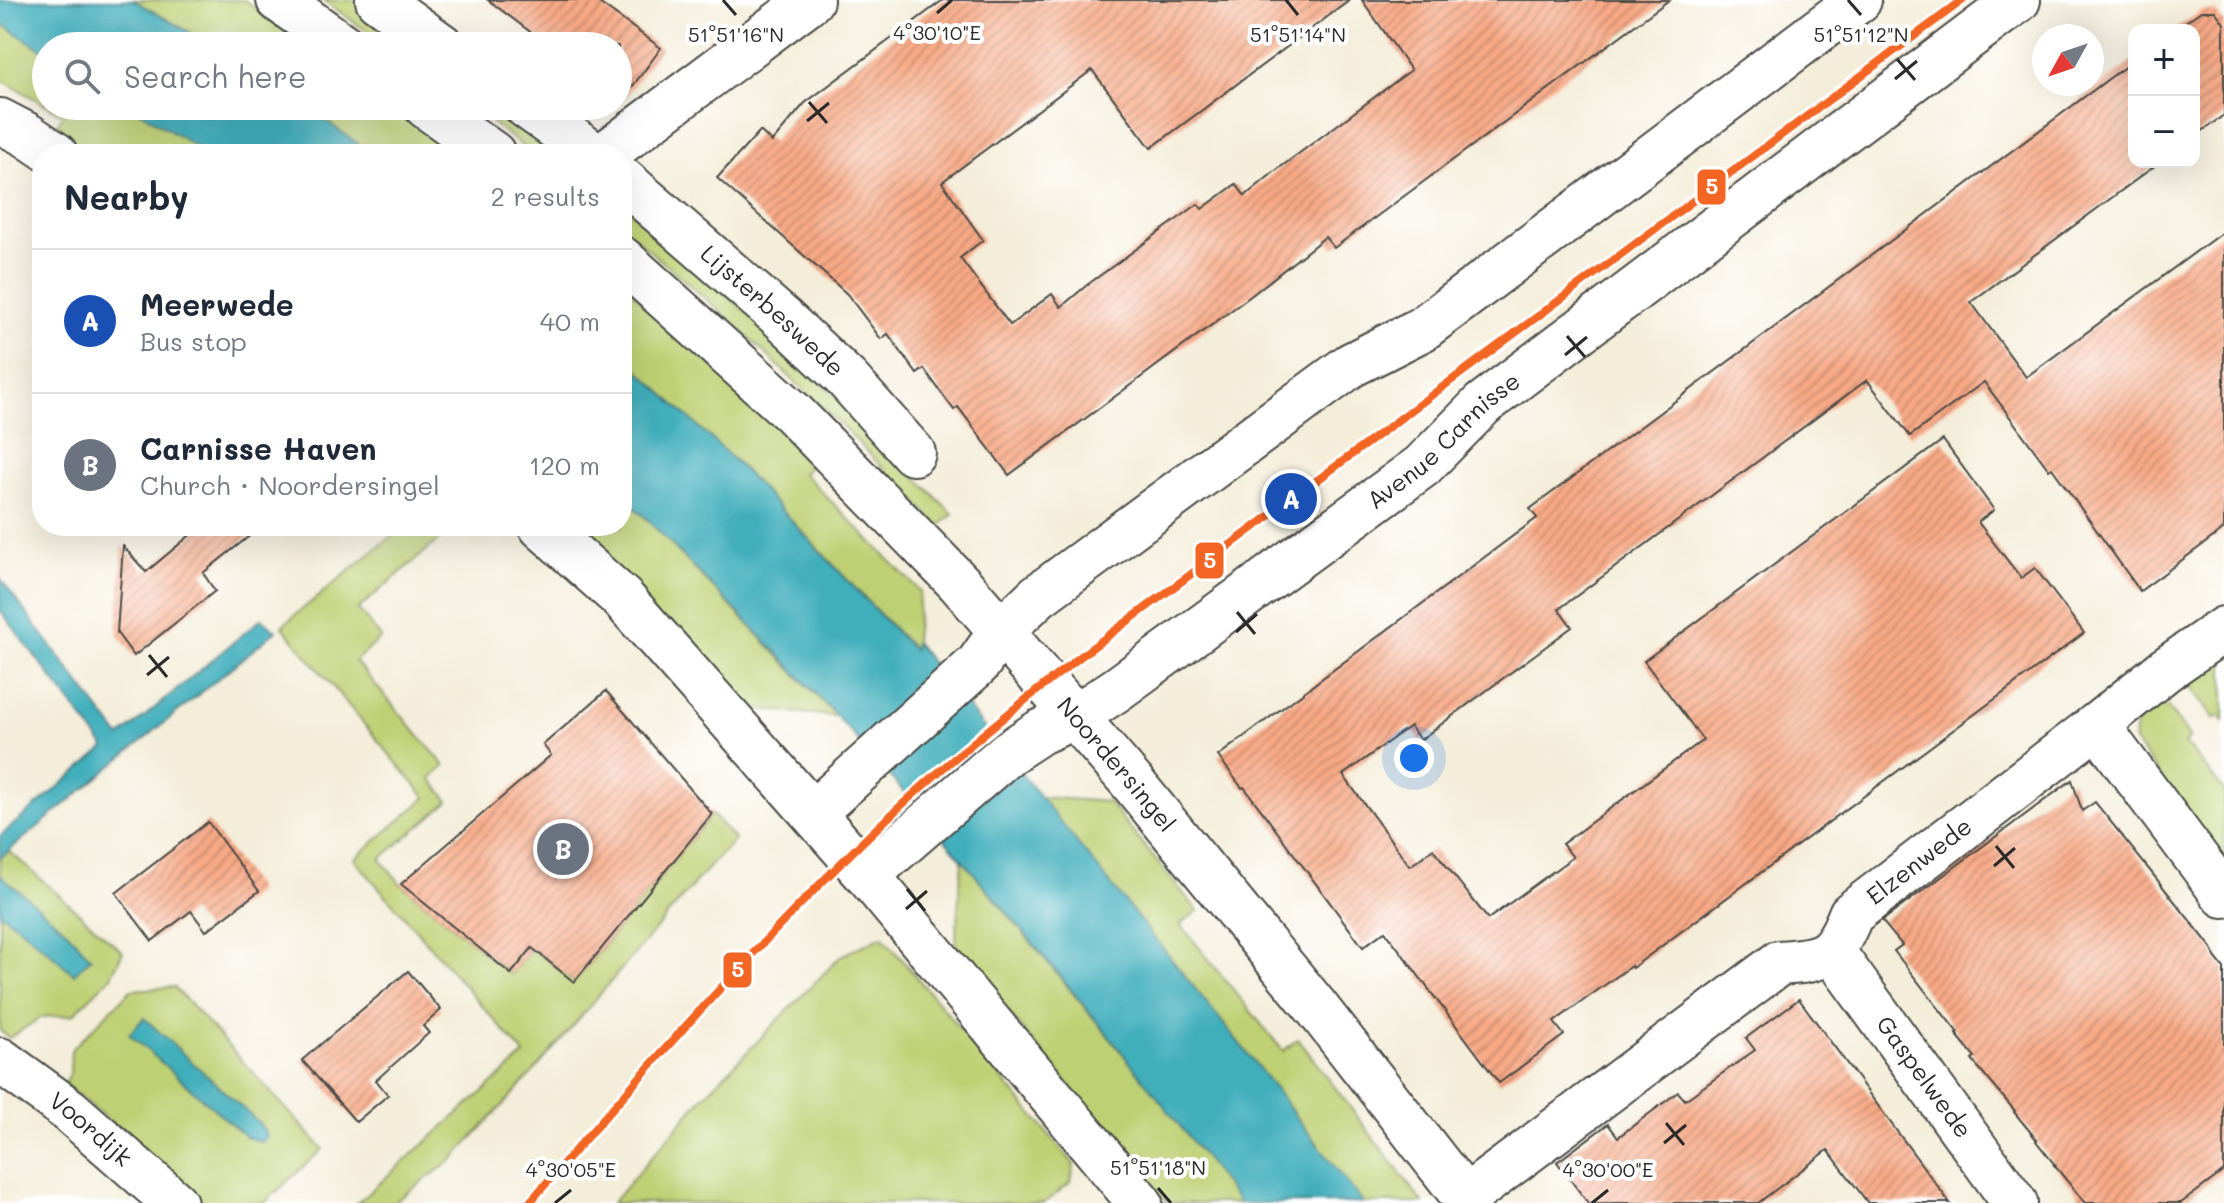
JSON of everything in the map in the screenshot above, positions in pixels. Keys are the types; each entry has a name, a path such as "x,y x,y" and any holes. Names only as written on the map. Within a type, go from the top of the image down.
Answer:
{"street":[{"path":"279,0 324,32"},
{"path":"378,0 423,32"},
{"path":"618,144 811,0"},
{"path":"813,813 953,689 978,664 1001,631 1048,588 1351,365 1422,329 1859,0"},
{"name":"Avenue Carnisse","path":"867,875 1008,753 1040,732 1076,716 1129,681 1422,466 1483,404 2018,0"},
{"path":"446,120 479,144"},
{"path":"546,120 579,144"},
{"path":"0,121 40,144"},
{"name":"Lijsterbeswede","path":"632,188 847,379 913,453"},
{"name":"Noordersingel","path":"632,268 793,413 960,584 1076,716 1316,1007 1467,1200"},
{"path":"552,536 623,599 813,813 1140,1203"},
{"name":"Elzenwede","path":"1832,951 1842,938 1851,914 2165,670 2224,629"},
{"path":"2097,725 2224,895"},
{"path":"1467,1200 1779,963 1816,959 1832,951"},
{"name":"Gaspelwede","path":"1832,951 2015,1203"},
{"name":"Voordijk","path":"0,1060 70,1111 175,1203"}],"green space":[{"path":"133,0 244,0 292,32 189,32"},
{"path":"323,0 354,0 399,32 368,32"},
{"path":"0,23 32,43 32,97 0,79"},
{"path":"60,120 153,120 191,144 76,144 54,130"},
{"path":"325,120 417,120 450,144 358,144"},
{"path":"488,120 518,120 550,144 520,144"},
{"path":"632,213 778,339 953,514 939,526 849,433 728,318 632,236"},
{"path":"632,292 816,460 803,473 920,591 914,650 737,463 632,364"},
{"path":"632,505 836,716 739,708 582,536 632,536"},
{"path":"392,536 443,536 358,609 381,638 355,661 445,766 431,779 449,801 380,859 401,884 511,974 532,948 574,982 712,814 735,840 537,1068 452,1160 393,1203 357,1203 525,1055 354,859 426,798 282,626"},
{"path":"2224,649 2224,721 2219,715 2215,719 2184,678"},
{"path":"2159,695 2190,738 2185,743 2224,791 2224,863 2135,742 2138,721"},
{"path":"1039,797 1108,802 1198,911 1180,924 1283,1051 1298,1039 1423,1203 1363,1203 1248,1054"},
{"path":"9,851 123,952 110,978 73,1015 42,1017 9,1038 0,1031 0,913 21,928 66,931 0,875 0,858"},
{"path":"962,859 1161,1100 1239,1203 1168,1203 955,949"},
{"path":"882,936 1074,1164 1071,1182 1044,1203 612,1203 704,1096 841,956"},
{"path":"174,987 323,1149 264,1203 203,1203 163,1165 64,1083 70,1074 71,1050 131,990","holes":["143,1019 260,1124 267,1137 262,1142 130,1034"]}],"water":[{"path":"0,0 133,0 189,32 32,32 32,43 0,23"},
{"path":"153,120 325,120 358,144 191,144"},
{"path":"632,364 737,463 913,650 915,642 1248,1054 1363,1203 1239,1203 1094,1017 890,777 791,667 632,505"},
{"path":"0,578 120,737 262,618 276,631 0,858 0,836 105,748 0,610"},
{"path":"0,875 67,931 91,958 74,974 0,913"},
{"path":"144,1018 260,1124 267,1137 262,1142 245,1136 129,1034"}],"building":[{"path":"488,0 595,0 661,48 632,87 632,32 530,32"},
{"path":"943,0 1350,0 1151,148 1092,70 942,182 983,240 960,258 1010,325 1052,294 1061,307 1198,204 1202,209 1236,184 1245,196 1411,70 1362,0 1669,0 1334,248 1325,237 1252,295 1009,475 958,407 954,410 924,369 917,374 888,334 881,339 847,294 717,178 760,131 772,142 805,103"},
{"path":"2201,11 2215,11 2224,23 2224,115 2200,133 2200,24 2183,24"},
{"path":"2128,64 2128,168 2152,168 1971,302 2026,377 2224,231 2224,529 2140,591 2052,468 2049,470 1984,382 1910,436 1867,380 1559,609 1572,627 1420,740 1410,726 1343,775 1410,866 1433,849 1488,919 1573,857 1562,844 1703,740 1644,661 1943,440 1994,510 1978,522 2021,578 2035,568 2084,633 1632,968 1554,1022 1564,1035 1499,1083 1385,931 1363,947 1218,756 1537,518 1530,509 2086,96 2104,96 2104,82"},
{"path":"189,536 249,536 203,573 215,591 134,656 117,633 123,546 146,572"},
{"path":"606,691 712,814 574,982 532,948 511,974 401,884 551,755 543,745"},
{"path":"2072,780 2082,811 2095,802 2212,948 2224,968 2224,1171 2181,1203 2085,1203 1972,1060 1975,1057 1958,1033 1894,951 1902,945 1882,921"},
{"path":"208,822 259,891 206,931 191,911 152,941 116,893"},
{"path":"408,971 441,1010 423,1026 429,1033 376,1080 388,1095 356,1122 302,1060"},
{"path":"1799,999 1950,1203 1868,1203 1828,1150 1758,1203 1588,1203 1557,1162 1608,1124 1618,1137 1678,1092 1685,1100 1755,1050 1746,1038"}],"transit line":[{"name":"5","path":"529,1203 786,919 876,829 978,738 1085,653 1963,0"}],"place":[{"name":"Meerwede","path":"1291,499"},
{"name":"Carnisse Haven","path":"563,849"}]}
